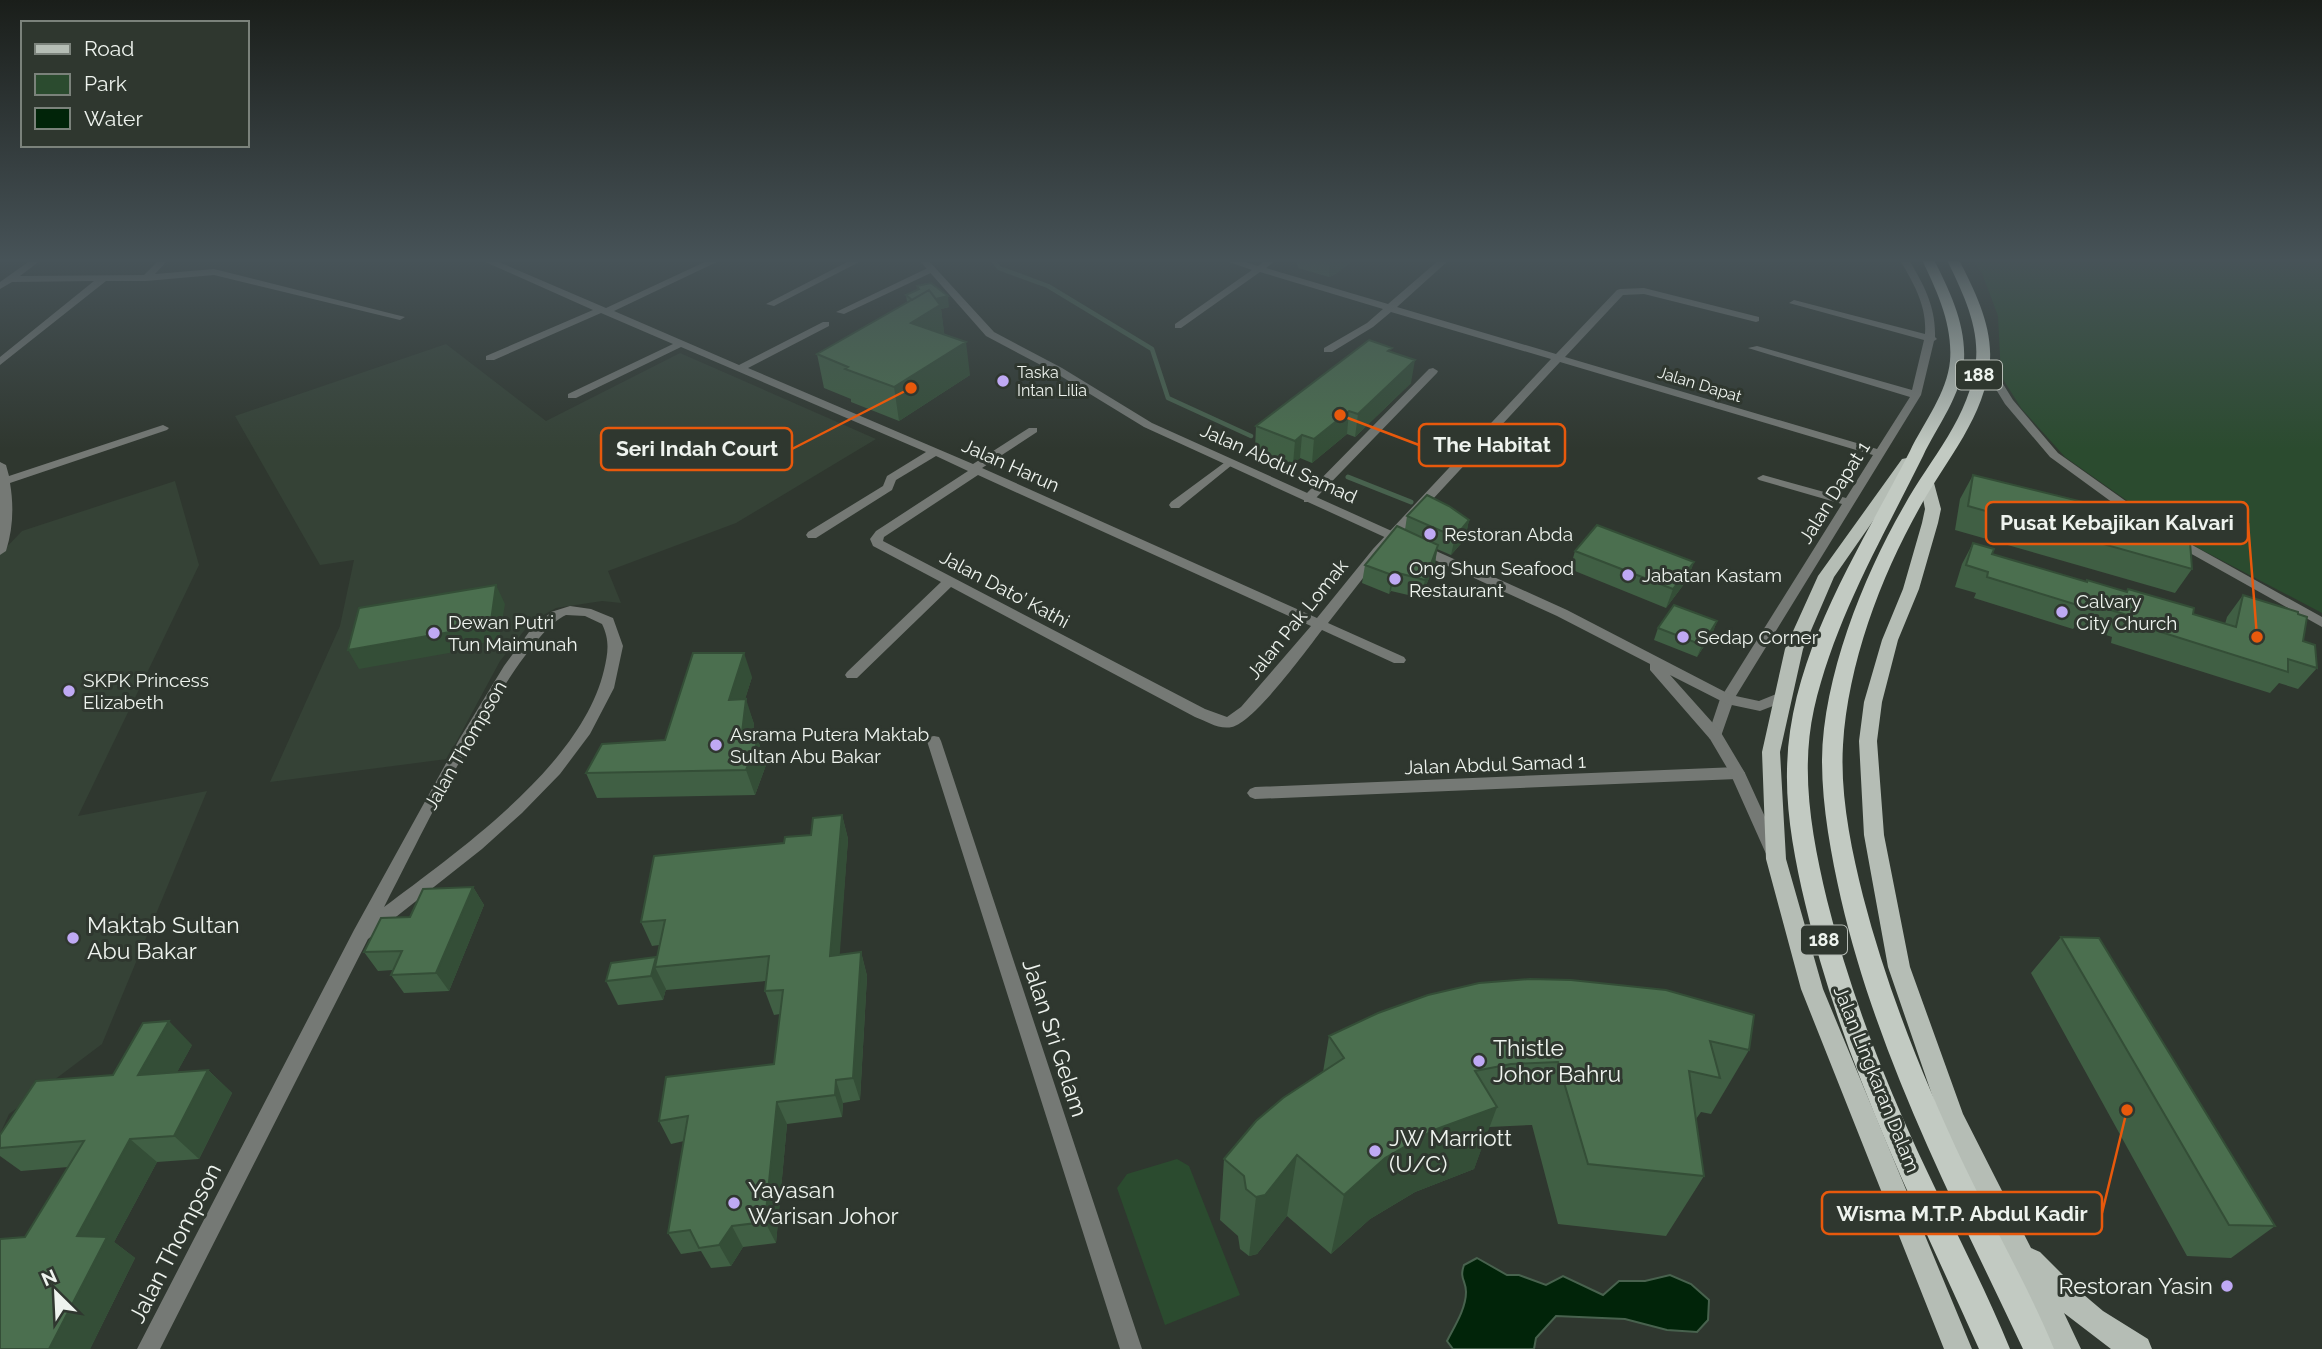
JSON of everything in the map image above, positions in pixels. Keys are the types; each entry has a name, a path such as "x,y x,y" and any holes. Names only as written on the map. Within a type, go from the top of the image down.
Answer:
{"highway":[{"name":"Jalan Lingkaran Dalam","path":"1954,323 1958,362 1943,402 1923,440 1846,673 1833,746 1838,830 1857,926 1885,1010 1936,1137 2039,1349"},
{"name":"Jalan Lingkaran Dalam","path":"1979,323 1983,360 1971,406 1927,483 1895,519 1849,585 1825,638 1808,690 1798,755 1801,828 1821,932 1849,1016 1897,1133 1995,1349"}],"main road":[{"name":"Jalan Lingkaran Dalam","path":"1923,440 1826,576 1794,649 1781,697 1771,752 1776,859 1812,989 1958,1349"},
{"path":"1927,483 1933,509 1930,523 1911,589 1890,640 1873,702 1868,741 1874,835 1899,967 1952,1118 2067,1349"},
{"path":"2015,1243 2067,1299 2103,1330 2138,1349"}],"street":[{"path":"0,362 48,323"},
{"path":"490,358 574,323"},
{"name":"Jalan Harun","path":"631,323 975,469 1399,660"},
{"name":"Jalan Abdul Samad","path":"977,323 990,334 1058,370 1148,425 1562,613 1727,699 1760,706 1781,697"},
{"path":"1178,326 1182,323"},
{"path":"1328,350 1373,323"},
{"name":"Jalan Dapat","path":"1438,323 1881,454"},
{"name":"Jalan Pak Lomak","path":"1230,722 1246,711 1391,537 1590,323"},
{"path":"1870,323 1932,339"},
{"name":"Jalan Dapat 1","path":"1716,735 1727,699 1916,395 1932,339 1931,323"},
{"path":"739,369 826,324"},
{"path":"572,396 680,344"},
{"path":"1753,348 1916,395"},
{"path":"1983,360 2009,402 2054,455 2140,519 2322,623"},
{"path":"1306,498 1325,482 1433,371"},
{"path":"6,481 163,428"},
{"path":"975,469 1032,430"},
{"path":"812,535 888,488 891,478 935,452"},
{"path":"1175,505 1227,463"},
{"path":"0,465 6,481 5,536 0,551"},
{"name":"Jalan Dato’ Kathi","path":"975,469 876,539 881,547 1200,713 1230,722"},
{"path":"1763,478 1850,503"},
{"path":"852,675 950,581"},
{"name":"Jalan Thompson","path":"148,1349 360,935 469,733 524,648 551,618 577,610 594,612 608,621 616,644 609,676 597,710 578,743 515,811 360,935"},
{"name":"Jalan Abdul Samad","path":"1647,659 1716,735 1737,773 1776,859"},
{"name":"Jalan Sri Gelam","path":"934,741 1131,1349"},
{"name":"Jalan Abdul Samad 1","path":"1255,793 1737,773"}],"shaded area":[{"path":"446,344 546,421 680,353 876,439 736,523 608,571 621,603 602,601 556,608 531,622 500,661 447,759 270,782 340,626 354,560 320,565 235,416"},
{"path":"175,481 199,565 78,816 207,791 102,1044 9,1114 0,1134 0,554 22,531"}],"green space":[{"path":"1998,323 2322,323 2322,613 2183,540 2065,457 2021,408 2001,376"},
{"path":"1177,1159 1189,1166 1240,1295 1165,1325 1117,1188 1127,1174"}],"water":[{"path":"1477,1258 1507,1275 1519,1275 1546,1285 1563,1276 1603,1295 1619,1281 1645,1281 1670,1275 1691,1284 1709,1300 1708,1320 1697,1332 1667,1330 1625,1319 1556,1316 1536,1338 1534,1349 1453,1349 1447,1341 1464,1305 1464,1265"}],"building":[{"path":"871,323 911,323 966,342 894,387 845,369 848,367 817,354"},
{"path":"1369,340 1392,348 1388,351 1415,360 1358,414 1349,411 1314,439 1302,435 1295,441 1256,426"},
{"path":"1973,475 2189,528 2192,569 1968,506"},
{"path":"1427,495 1469,520 1455,537 1407,516"},
{"path":"1597,525 1694,562 1673,589 1575,551"},
{"path":"1397,526 1438,545 1425,580 1394,572 1392,575 1365,565"},
{"path":"1973,543 1994,549 1992,554 2087,582 2127,592 2128,589 2194,608 2193,614 2236,627 2243,595 2298,612 2307,617 2303,641 2315,645 2317,668 2288,659 2288,672 2126,621 2127,615 2088,603 2087,608 1987,577 1988,572 1966,565"},
{"path":"496,585 491,621 468,625 467,629 348,650 359,608"},
{"path":"1674,605 1717,621 1702,645 1658,628"},
{"path":"693,653 744,653 729,700 746,699 741,741 758,740 746,770 586,773 602,744 665,740"},
{"path":"842,815 830,956 861,952 853,1078 836,1080 835,1095 777,1102 765,1222 732,1226 719,1245 699,1248 690,1230 668,1233 688,1116 659,1121 666,1077 774,1064 783,990 765,991 769,956 655,967 665,920 641,922 654,856 784,843 785,837 811,835 813,818"},
{"path":"473,887 436,973 391,975 402,951 364,952 381,918 410,917 423,889"},
{"path":"2061,937 2099,938 2275,1226 2229,1225"},
{"path":"656,957 651,976 606,981 611,963"},
{"path":"1530,979 1571,980 1666,990 1754,1015 1749,1050 1710,1041 1720,1078 1689,1071 1704,1176 1588,1164 1558,1062 1511,1064 1475,1071 1497,1107 1434,1130 1385,1158 1344,1195 1297,1155 1265,1195 1256,1197 1246,1189 1244,1176 1224,1159 1256,1121 1283,1098 1344,1058 1329,1036 1378,1013 1428,995 1479,983"},
{"path":"169,1021 138,1075 208,1070 174,1136 130,1139 77,1236 107,1237 49,1349 0,1349 0,1239 25,1237 84,1141 0,1148 0,1135 36,1081 113,1075 143,1023"}],"waterway":[{"path":"1109,323 1152,349 1168,398 1251,436"},
{"path":"1348,477 1411,502"}],"place":[{"name":"Taska Intan Lilia","path":"1003,381"},
{"name":"Seri Indah Court","path":"911,388"},
{"name":"The Habitat","path":"1340,415"},
{"name":"Restoran Abda","path":"1430,534"},
{"name":"Jabatan Kastam","path":"1628,575"},
{"name":"Ong Shun Seafood Restaurant","path":"1395,579"},
{"name":"Calvary City Church","path":"2062,612"},
{"name":"Dewan Putri Tun Maimunah","path":"434,633"},
{"name":"Sedap Corner","path":"1683,637"},
{"name":"Pusat Kebajikan Kalvari","path":"2257,637"},
{"name":"SKPK Princess Elizabeth","path":"69,691"},
{"name":"Asrama Putera Maktab Sultan Abu Bakar","path":"716,745"},
{"name":"Maktab Sultan Abu Bakar","path":"73,938"},
{"name":"Thistle Johor Bahru","path":"1479,1061"},
{"name":"Wisma M.T.P. Abdul Kadir","path":"2127,1110"},
{"name":"JW Marriott (U/C)","path":"1375,1151"},
{"name":"Yayasan Warisan Johor","path":"734,1203"},
{"name":"Restoran Yasin","path":"2227,1286"}]}
